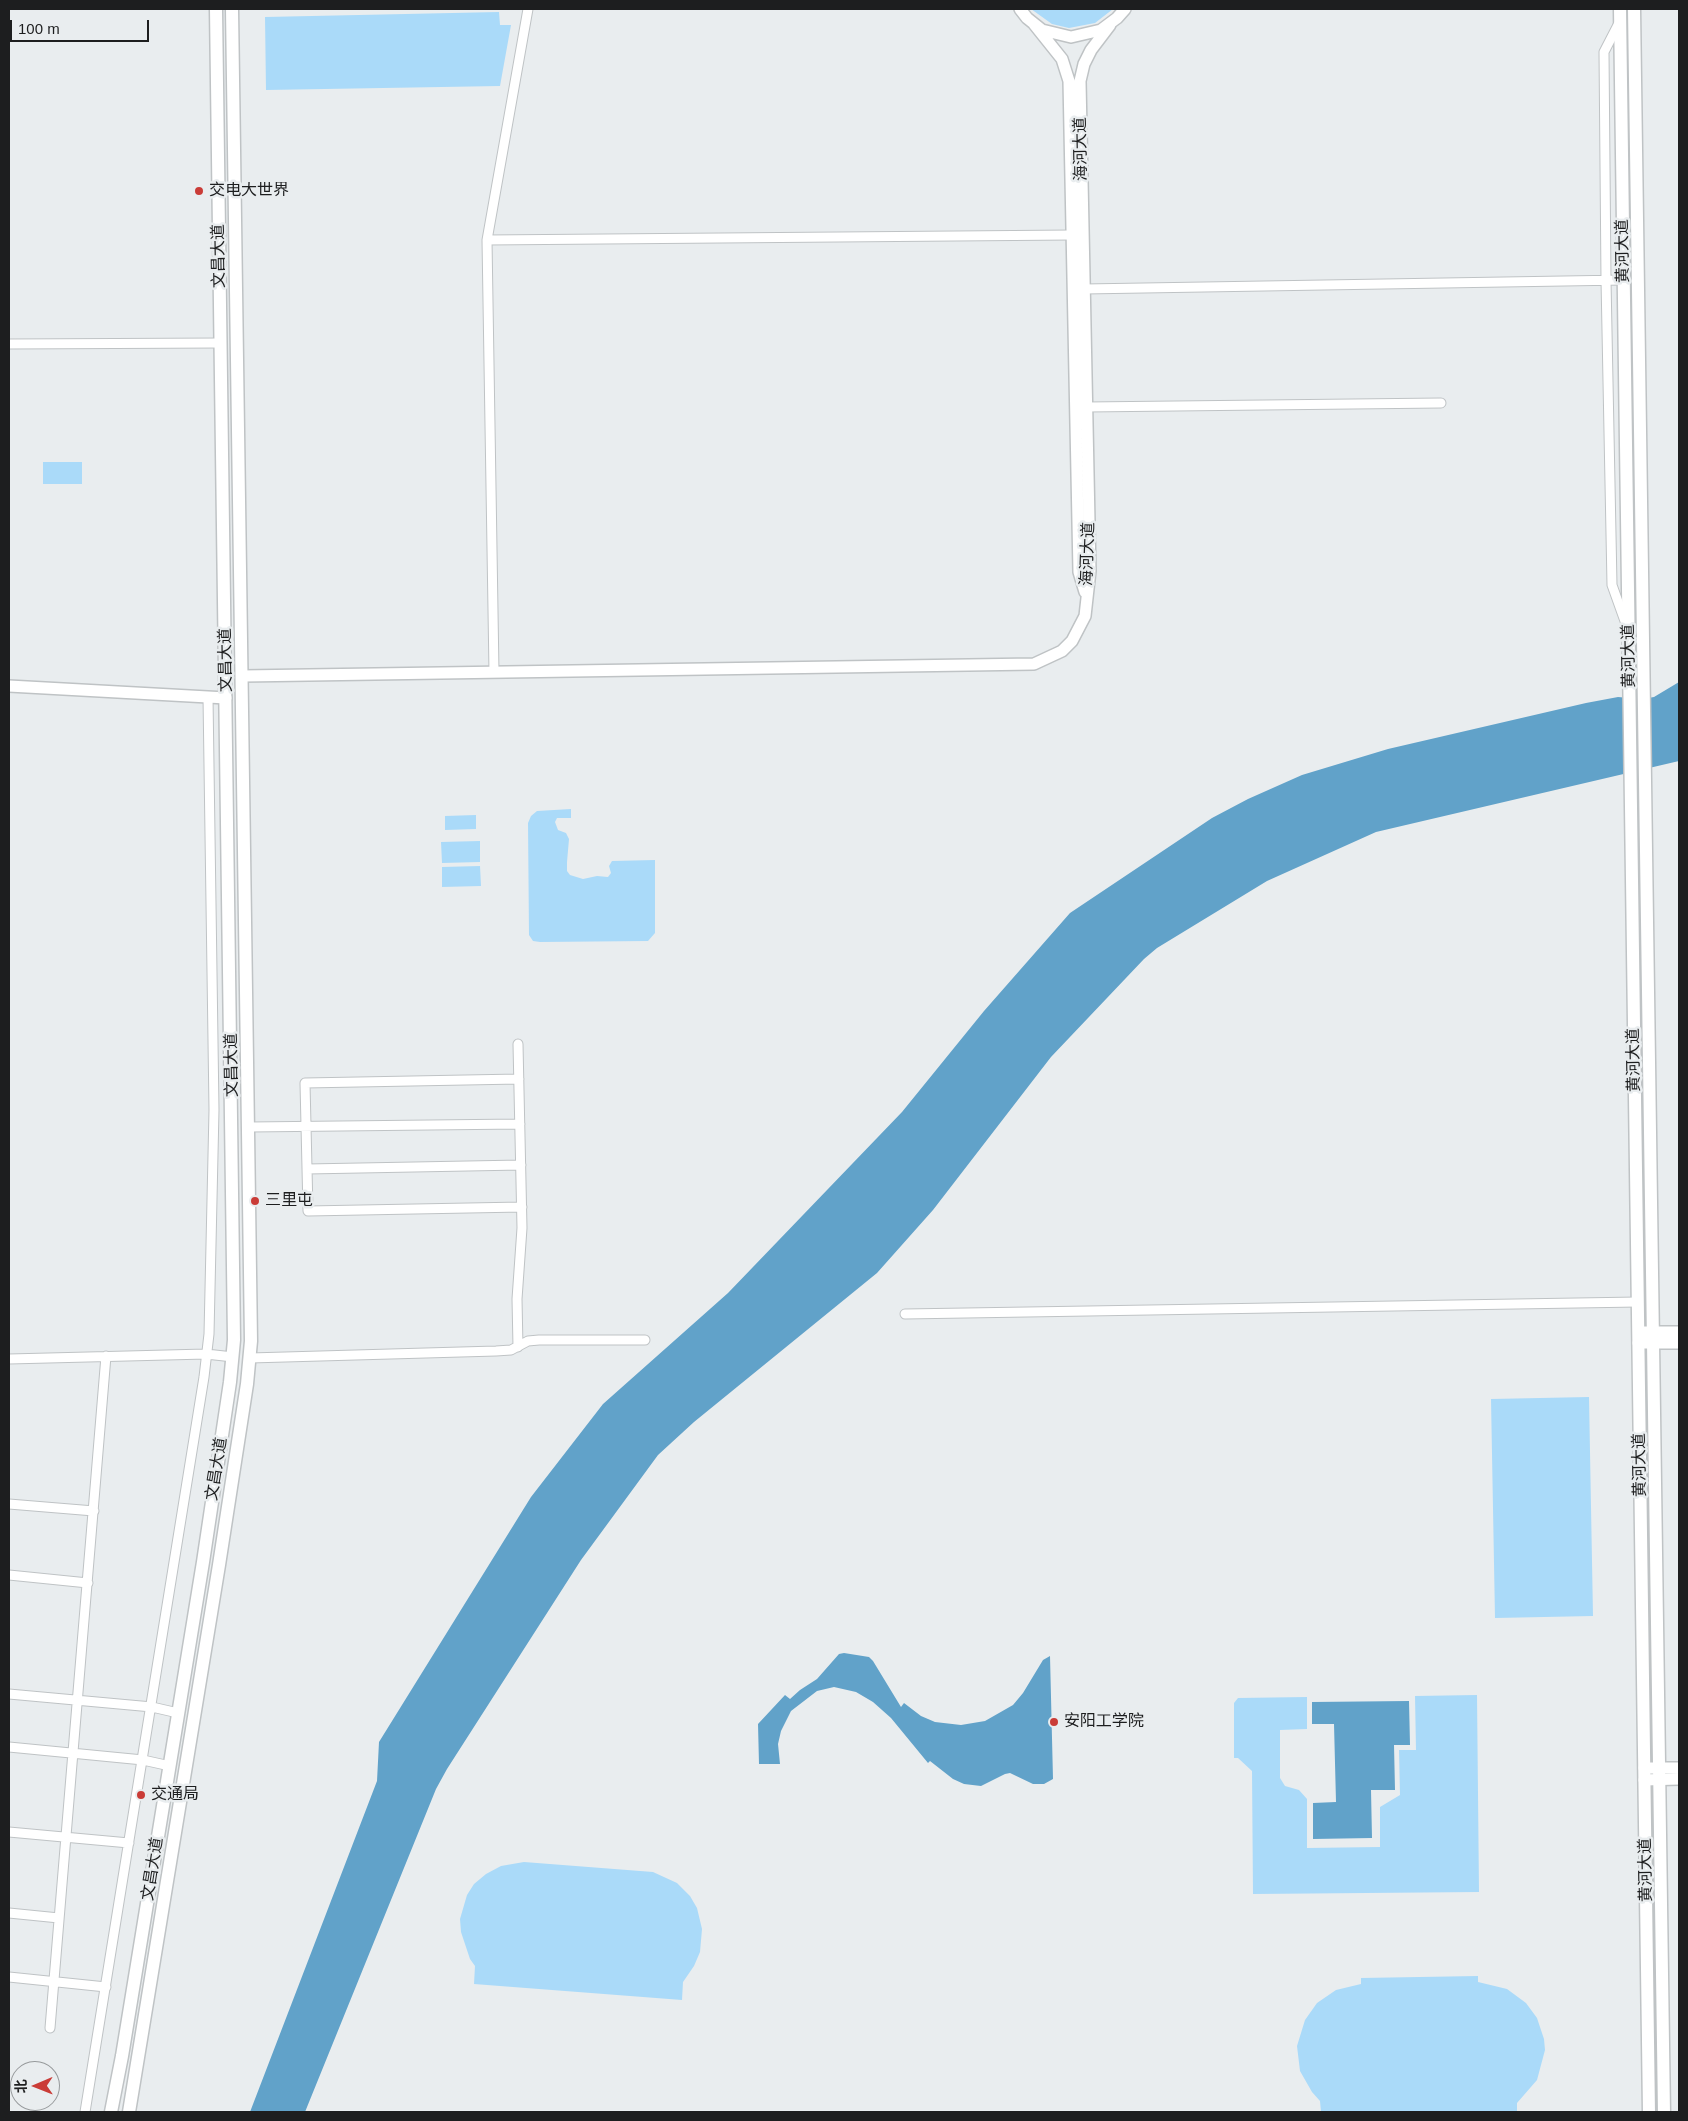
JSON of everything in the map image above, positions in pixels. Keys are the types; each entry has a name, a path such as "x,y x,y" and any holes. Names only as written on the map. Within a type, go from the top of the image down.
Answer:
{"main road":[{"name":"文昌大道","path":"111,2112 170,1766 233,1357 234,1297 216,9"},
{"name":"文昌大道","path":"128,2112 220,1565 250,1358 252,1317 250,1127 232,9"},
{"name":"黄河大道","path":"1634,9 1664,2112"},
{"name":"黄河大道","path":"1620,15 1649,2112"}],"street":[{"path":"494,672 487,240 528,9"},
{"name":"海河大道","path":"1087,596 1090,571 1080,81 1084,64 1091,50 1125,9"},
{"path":"1024,15 1051,34 1072,37 1092,34 1110,25"},
{"name":"海河大道","path":"1024,15 1062,59 1069,81 1079,572 1087,596"},
{"path":"1620,15 1604,52 1606,280 1612,585 1628,629"},
{"path":"487,240 1072,235"},
{"path":"1084,289 1624,280"},
{"path":"9,344 221,344"},
{"path":"1087,407 1441,403"},
{"path":"243,676 1034,664 1050,658 1072,641 1085,616 1087,596"},
{"path":"9,686 226,698"},
{"path":"85,2112 152,1707 206,1354 214,1110 208,697"},
{"path":"518,1044 522,1207 517,1299 518,1347"},
{"path":"519,1080 306,1083 307,1169 308,1211 522,1207"},
{"path":"250,1127 520,1124"},
{"path":"307,1169 521,1166"},
{"path":"905,1314 1638,1302"},
{"path":"1653,1338 1679,1332"},
{"path":"1638,1338 1653,1338 1679,1343"},
{"path":"250,1358 496,1351 518,1347 528,1341 539,1340 645,1340"},
{"path":"9,1359 206,1354 233,1357"},
{"path":"50,2028 106,1356"},
{"path":"9,1504 94,1511"},
{"path":"9,1575 88,1583"},
{"path":"9,1694 152,1707 178,1713"},
{"path":"9,1747 143,1760 170,1766"},
{"path":"1659,1774 1679,1768"},
{"path":"1644,1774 1659,1774 1679,1779"},
{"path":"9,1832 129,1843"},
{"path":"9,1912 59,1918"},
{"path":"9,1977 106,1987"}],"shaded area":[{"path":"1031,9 1113,9 1095,23 1069,28 1052,24"},
{"path":"499,12 500,25 511,25 500,86 266,90 265,17"},
{"path":"43,462 82,462 82,484 43,484"},
{"path":"1679,682 1679,761 1376,832 1267,881 1157,948 1144,959 1051,1057 933,1210 877,1273 694,1422 658,1455 581,1560 436,1789 305,2112 250,2112 377,1781 379,1742 531,1497 603,1404 728,1293 902,1112 984,1011 1070,913 1212,818 1248,799 1302,775 1388,749 1586,703 1618,697 1642,699 1654,697"},
{"path":"571,809 571,818 557,818 555,822 558,830 566,833 569,839 567,871 570,875 583,879 597,876 608,877 611,873 609,866 612,861 655,860 655,933 648,941 540,942 533,941 529,935 528,823 531,816 537,811"},
{"path":"476,815 476,829 445,830 445,816"},
{"path":"480,841 480,862 442,863 441,842"},
{"path":"480,866 481,886 442,887 442,867"},
{"path":"1589,1397 1593,1616 1495,1618 1491,1399"},
{"path":"839,1654 869,1657 901,1707 904,1703 921,1716 935,1722 961,1725 985,1721 1013,1705 1023,1693 1043,1660 1050,1656 1053,1779 1044,1784 1033,1784 1010,1773 981,1786 964,1784 953,1779 930,1761 928,1763 891,1718 873,1702 856,1692 834,1687 817,1691 791,1711 781,1731 778,1744 780,1764 759,1764 758,1724 785,1695 790,1699 817,1679"},
{"path":"1477,1695 1479,1892 1253,1894 1252,1771 1238,1758 1234,1758 1234,1703 1238,1698 1307,1697 1307,1729 1280,1730 1280,1778 1285,1786 1299,1790 1307,1799 1307,1848 1380,1847 1380,1807 1400,1795 1399,1750 1416,1750 1415,1696"},
{"path":"1409,1701 1410,1745 1394,1745 1395,1790 1371,1790 1372,1838 1313,1839 1313,1803 1336,1802 1334,1724 1312,1724 1312,1702"},
{"path":"524,1862 653,1872 677,1883 690,1896 697,1908 702,1929 700,1952 694,1966 683,1982 682,2000 474,1984 475,1966 470,1959 461,1932 460,1919 467,1895 474,1884 486,1874 501,1866"},
{"path":"1478,1976 1478,1982 1507,1989 1526,2003 1537,2018 1544,2039 1545,2050 1537,2080 1517,2103 1517,2112 1321,2112 1320,2101 1312,2092 1300,2071 1297,2046 1305,2020 1317,2003 1336,1990 1361,1984 1361,1978"}],"place":[{"name":"交电大世界","path":"199,191"},
{"name":"三里屯","path":"255,1201"},
{"name":"安阳工学院","path":"1054,1722"},
{"name":"交通局","path":"141,1795"}]}
